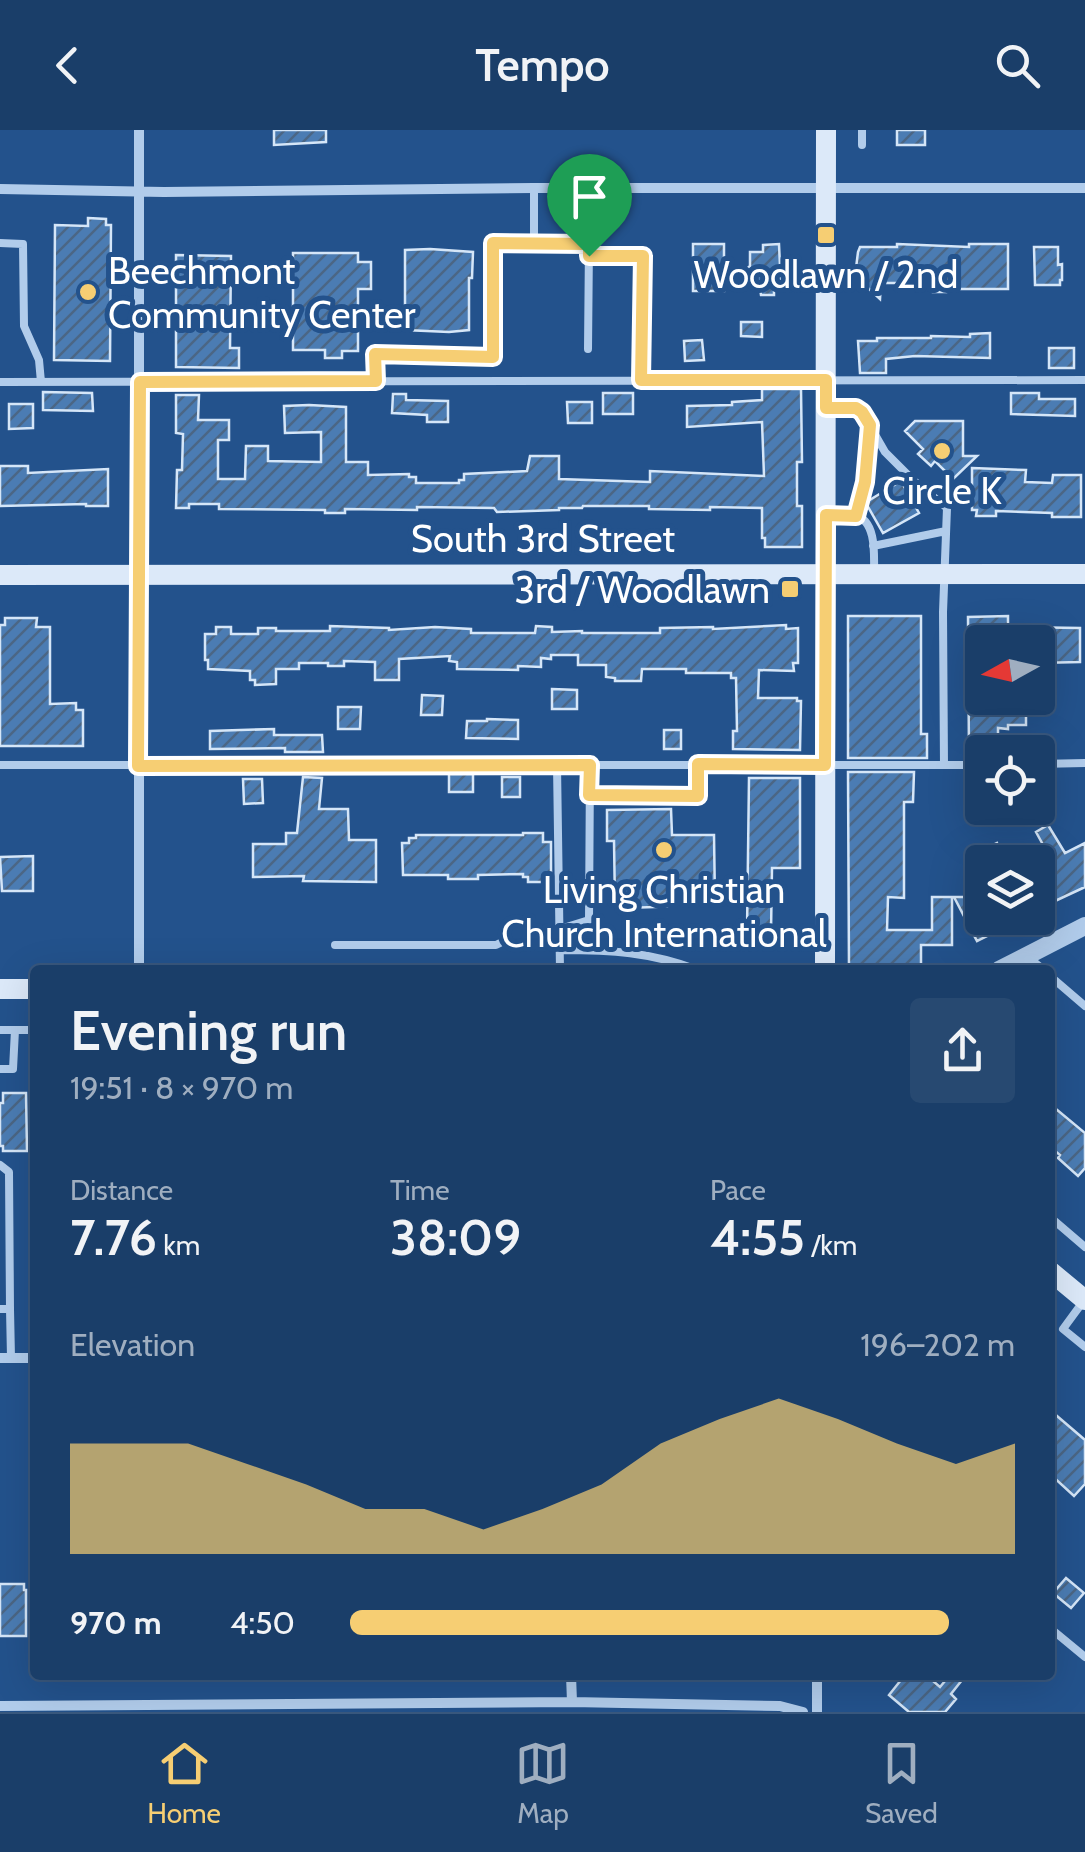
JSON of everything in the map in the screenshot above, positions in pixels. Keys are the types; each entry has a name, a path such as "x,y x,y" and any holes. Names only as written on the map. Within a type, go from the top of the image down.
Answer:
{"main road":[{"path":"825,965 826,130"},
{"name":"South 3rd Street","path":"0,575 1085,574"},
{"path":"0,989 30,988"},
{"path":"1055,1275 1085,1300"}],"street":[{"path":"139,130 139,965"},
{"path":"0,188 1085,188"},
{"path":"1009,965 1085,926"},
{"path":"571,1680 572,1702"},
{"path":"817,1712 818,1680"},
{"path":"0,1706 572,1702 780,1706 803,1712"}],"lane":[{"path":"862,130 862,145"},
{"path":"534,188 534,244"},
{"path":"0,243 23,244 24,326 39,360 41,382"},
{"path":"376,381 375,354 493,357 493,243 589,244 588,349"},
{"path":"589,256 643,256 641,380"},
{"path":"0,382 1085,380"},
{"path":"826,408 856,408 862,412 899,467 947,508 944,765"},
{"path":"856,516 865,482 870,425"},
{"path":"826,515 856,516 867,524 874,573"},
{"path":"873,546 946,531"},
{"path":"1055,764 1085,763"},
{"path":"589,795 698,796 698,764"},
{"path":"0,765 965,765"},
{"path":"557,765 560,965"},
{"path":"560,928 589,920 590,765"},
{"path":"335,945 496,945 504,941"},
{"path":"560,950 663,957 685,965"},
{"path":"1027,956 1038,965"},
{"path":"1055,980 1085,1006"},
{"path":"0,1030 30,1030"},
{"path":"0,1069 13,1069 15,1030"},
{"path":"0,1165 8,1172 6,1358"},
{"path":"1055,1221 1085,1248"},
{"path":"1085,1300 1063,1329 1085,1347"},
{"path":"1055,1632 1085,1657"}],"building":[{"path":"274,130 326,130 326,142 274,145"},
{"path":"897,130 925,130 925,145 897,145"},
{"name":"Beechmont Community Center","path":"88,218 106,219 106,225 111,225 110,361 54,360 55,225 88,226"},
{"path":"693,244 724,244 724,291 693,291"},
{"path":"779,244 781,288 774,289 774,295 761,295 760,288 742,273 750,266 750,252 763,252 763,245"},
{"path":"1008,244 1008,289 933,292 933,283 881,283 880,299 855,276 858,252 860,247"},
{"path":"1034,247 1058,247 1058,265 1062,264 1060,285 1035,285"},
{"path":"405,250 473,252 469,330 405,330"},
{"path":"293,253 358,253 358,262 371,262 371,289 358,289 358,351 342,351 342,358 325,358 325,350 293,350"},
{"path":"176,255 231,256 230,348 239,348 239,368 176,367"},
{"path":"741,322 762,322 762,337 741,336"},
{"path":"990,333 990,358 886,359 886,373 860,373 858,341"},
{"path":"702,340 704,360 685,361 684,341"},
{"path":"1049,348 1074,348 1074,368 1049,368"},
{"path":"762,389 801,389 802,462 797,462 797,506 802,506 802,547 765,547 762,508 583,506 497,512 494,508 417,507 325,513 219,509 219,504 176,508 183,434 176,433 176,395 199,395 198,420 229,420 229,440 218,440 218,479 245,479 246,446 268,446 268,461 321,462 321,432 285,433 284,406 309,405 346,407 346,462 368,462 368,475 409,474 416,477 416,483 459,483 464,474 527,471 530,456 559,456 559,479 650,482 650,471 764,476 762,422 687,427 687,406 762,400"},
{"path":"43,392 92,393 93,411 43,410"},
{"path":"603,393 633,393 633,414 603,414"},
{"path":"1011,393 1039,393 1039,399 1075,399 1075,416 1011,414"},
{"path":"393,394 406,394 406,400 448,401 448,422 427,422 427,415 392,413"},
{"path":"567,402 592,402 592,423 568,423"},
{"path":"9,404 33,404 33,428 9,429"},
{"name":"Circle K","path":"915,421 963,421 963,456 977,456 953,479 935,461 931,466 918,454 923,449 905,431"},
{"path":"0,466 28,466 28,473 108,469 108,506 0,506"},
{"path":"972,468 1026,470 1025,482 1052,483 1053,475 1081,475 1081,517 996,511 996,516 976,516 977,510 972,510"},
{"name":"Circle K","path":"901,481 919,513 883,533 868,501"},
{"path":"848,616 921,616 921,734 927,734 927,758 848,758"},
{"path":"1008,616 1008,625 968,625 968,617"},
{"path":"5,618 37,618 36,627 50,627 50,704 76,703 76,710 83,710 83,746 0,746 0,625 5,625"},
{"path":"786,625 786,629 798,628 798,663 793,663 794,671 759,670 758,698 801,701 800,750 733,749 733,731 737,731 736,678 731,678 731,673 642,669 641,681 615,681 606,677 606,665 578,665 578,655 551,655 551,659 541,658 541,667 518,666 518,670 457,669 457,662 449,661 450,656 399,659 399,680 375,680 375,662 344,661 344,666 299,663 299,669 276,669 276,684 255,685 255,680 250,680 250,671 208,669 205,660 205,634 216,634 216,627 231,627 231,634 258,634 258,628 330,631 330,626 535,633 536,626 552,627 552,632 660,633 660,628"},
{"path":"1055,628 1080,628 1080,662 1055,663"},
{"path":"552,689 577,690 577,709 552,709"},
{"path":"422,695 443,696 442,715 421,715"},
{"path":"338,707 361,707 360,729 338,729"},
{"path":"969,715 1026,715 1026,725 998,728 998,735 969,735"},
{"path":"518,720 518,739 466,738 467,721"},
{"path":"274,729 274,735 322,735 323,752 210,749 210,731"},
{"path":"664,730 681,730 681,749 664,749"},
{"path":"848,772 914,772 913,802 904,802 904,898 888,897 887,930 932,930 932,897 952,897 952,945 921,945 921,965 849,965"},
{"path":"449,774 473,774 473,792 449,792"},
{"path":"303,777 322,778 319,809 348,809 349,840 376,840 376,882 303,881 304,876 253,877 253,844 286,844 286,833 297,833"},
{"path":"502,777 520,777 520,797 502,797"},
{"path":"749,778 800,778 800,868 772,868 771,932 747,932"},
{"path":"243,779 262,779 263,803 244,804"},
{"name":"Living Christian Church International","path":"671,809 672,835 714,835 715,903 625,908 615,905 614,841 607,841 607,810"},
{"path":"1048,825 1065,853 1085,843 1085,887 1055,901 1055,845 1043,845 1036,832"},
{"path":"543,833 543,842 551,842 551,882 528,882 523,874 478,875 478,879 403,875 402,843 409,843 409,838 416,835"},
{"path":"33,856 33,891 2,891 0,857"},
{"path":"954,897 965,897 965,918"},
{"path":"3,1093 26,1093 27,1151 3,1151 0,1146"},
{"path":"1055,1108 1085,1133 1085,1168 1078,1176 1058,1158 1060,1155 1055,1151"},
{"path":"1055,1414 1085,1440 1085,1484 1074,1496 1055,1479"},
{"path":"1066,1578 1084,1593 1071,1608 1055,1591"},
{"path":"0,1584 24,1584 26,1636 0,1636"},
{"path":"901,1680 932,1680 940,1687 946,1680 962,1680 951,1694 956,1699 945,1712 909,1712 889,1695"}],"place":[{"name":"Woodlawn / 2nd","path":"826,235"},
{"name":"Beechmont Community Center","path":"88,292"},
{"name":"Circle K","path":"942,451"},
{"name":"3rd / Woodlawn","path":"790,589"},
{"name":"Living Christian Church International","path":"664,850"}],"route":[{"path":"493,243 589,244 589,256 643,256 641,380 826,380 826,408 856,408 867,418 870,425 865,482 856,516 826,515 825,765 698,764 698,796 589,795 590,765 138,766 140,382 376,381 375,354 493,357 493,243"}]}
